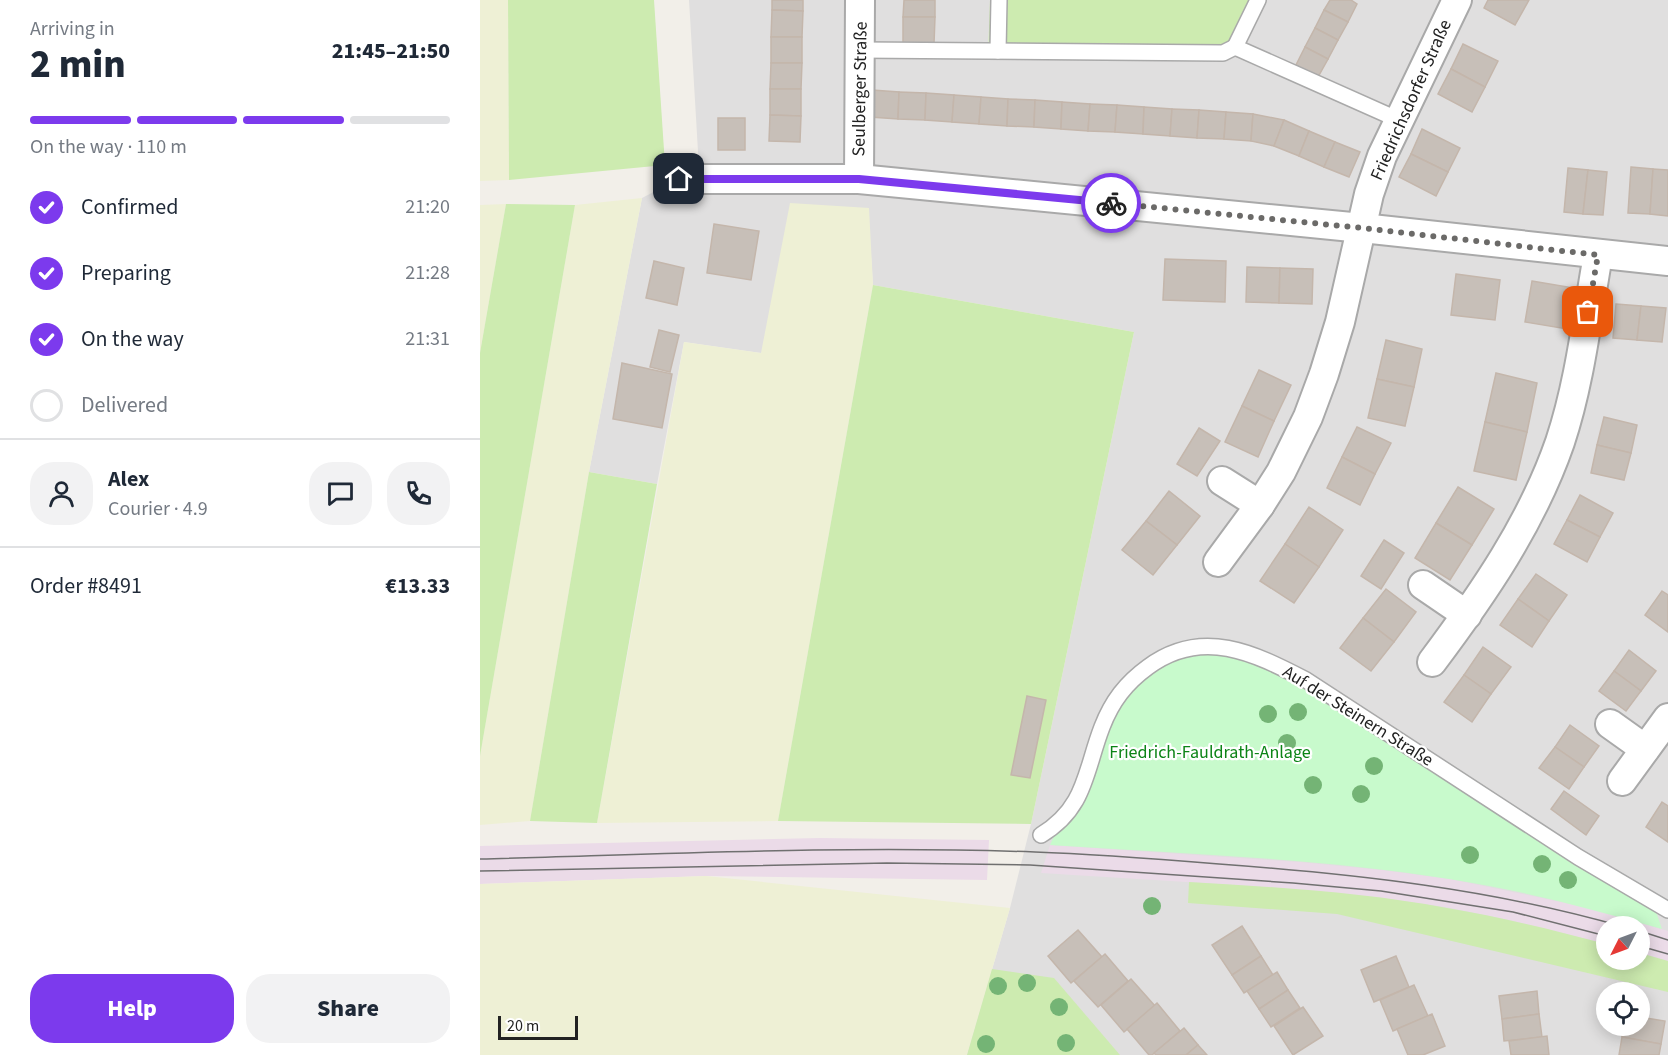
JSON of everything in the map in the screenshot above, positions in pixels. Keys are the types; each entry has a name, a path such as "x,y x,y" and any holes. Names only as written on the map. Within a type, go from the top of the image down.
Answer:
{"street":[{"name":"Seulberger Straße","path":"859,179 861,0"},
{"name":"Friedrichsdorfer Straße","path":"1218,562 1281,472 1303,426 1324,374 1340,322 1369,194 1379,166 1457,0"},
{"path":"679,179 859,179 1362,228 1668,261"},
{"path":"1432,662 1467,615 1518,535 1540,491 1559,443 1571,402 1598,255"},
{"path":"1222,481 1260,505"},
{"path":"1423,585 1467,615"},
{"path":"1622,781 1668,718"},
{"path":"1610,723 1645,749"}],"lane":[{"path":"998,51 999,0"},
{"path":"860,50 1223,53 1235,47 1258,0"},
{"path":"1235,47 1399,120"},
{"name":"Auf der Steinern Straße","path":"1041,835 1058,825 1077,799 1087,778 1109,709 1135,676 1155,662 1177,651 1197,646 1218,646 1244,651 1306,680 1578,857 1668,910"}],"shaded area":[{"path":"689,0 990,0 988,55 1265,0 1668,0 1668,1055 967,1055 1010,908 1031,824 1134,332 873,285 868,208 761,353 684,342 657,484 589,472 642,198 699,168"},
{"path":"820,838 989,840 987,880 706,876 480,884 480,846"},
{"path":"1050,845 1299,862 1450,879 1590,908 1617,916 1596,916 1596,942 1445,907 1381,898 1251,886 1041,873"},
{"path":"1650,926 1668,931 1668,961 1650,956"}],"green space":[{"path":"480,0 508,0 509,180 480,181"},
{"path":"508,0 654,0 665,165 509,180"},
{"path":"990,0 1265,0 1239,54 988,55"},
{"path":"642,198 589,472 530,821 480,825 480,756 575,205"},
{"path":"790,203 869,208 873,285 778,821 597,823 684,342 761,353"},
{"path":"506,204 480,353 480,205"},
{"path":"506,204 575,205 480,756 480,353"},
{"path":"873,285 1134,332 1031,824 778,821"},
{"path":"589,472 657,484 597,823 530,821"},
{"name":"Friedrich-Fauldrath-Anlage","path":"1197,646 1271,662 1653,903 1662,929 1650,926 1650,916 1615,916 1530,894 1476,883 1400,872 1250,858 1050,845 1101,730 1135,676"},
{"path":"706,876 1010,908 967,1055 480,1055 480,884"},
{"path":"1189,882 1286,888 1415,902 1527,924 1596,941 1596,970 1650,970 1650,956 1668,961 1668,992 1650,988 1650,982 1626,982 1337,914 1188,903"},
{"path":"992,969 1054,978 1120,1055 967,1055"}],"building":[{"path":"772,0 803,0 803,11 772,10"},
{"path":"904,0 935,0 935,17 903,17"},
{"path":"1330,0 1351,0 1357,4 1348,22 1324,10"},
{"path":"1488,0 1529,0 1515,25 1484,8"},
{"path":"772,10 803,11 802,37 771,37"},
{"path":"1324,10 1348,22 1338,40 1315,28"},
{"path":"903,17 935,17 934,44 903,43"},
{"path":"1315,28 1338,40 1328,59 1305,47"},
{"path":"771,37 802,37 802,63 771,63"},
{"path":"1463,44 1498,61 1485,87 1451,69"},
{"path":"1305,47 1328,59 1318,77 1296,65"},
{"path":"771,63 802,63 801,89 770,89"},
{"path":"1451,69 1485,87 1472,112 1438,94"},
{"path":"770,89 801,89 801,116 770,115"},
{"path":"872,90 899,92 898,119 870,117"},
{"path":"899,92 926,93 925,120 898,119"},
{"path":"926,93 954,95 952,122 925,120"},
{"path":"954,95 981,97 979,124 952,122"},
{"path":"981,97 1008,99 1007,126 979,124"},
{"path":"1008,99 1035,100 1034,127 1007,126"},
{"path":"1035,100 1062,102 1061,129 1034,127"},
{"path":"1062,102 1090,104 1088,131 1061,129"},
{"path":"1090,104 1117,105 1115,132 1088,131"},
{"path":"1117,105 1144,107 1143,134 1115,132"},
{"path":"1144,107 1172,109 1170,136 1143,134"},
{"path":"1172,109 1199,110 1197,138 1170,136"},
{"path":"1199,110 1226,112 1224,139 1197,138"},
{"path":"1226,112 1253,114 1251,141 1224,139"},
{"path":"1253,114 1284,120 1274,146 1251,141"},
{"path":"770,115 801,116 800,142 769,141"},
{"path":"718,118 745,118 745,150 718,150"},
{"path":"1284,120 1309,131 1299,156 1274,146"},
{"path":"1422,129 1460,148 1448,172 1411,154"},
{"path":"1309,131 1335,142 1324,167 1299,156"},
{"path":"1335,142 1360,152 1349,177 1324,167"},
{"path":"1411,154 1448,172 1436,196 1399,177"},
{"path":"1631,167 1653,169 1650,214 1628,213"},
{"path":"1568,168 1588,170 1583,214 1564,212"},
{"path":"1653,169 1668,170 1668,216 1650,214"},
{"path":"1588,170 1607,172 1603,215 1583,214"},
{"path":"714,224 759,231 751,280 707,273"},
{"path":"1165,259 1226,261 1225,302 1163,300"},
{"path":"654,261 684,268 677,305 646,298"},
{"path":"1247,267 1280,268 1279,303 1246,302"},
{"path":"1280,268 1313,269 1312,304 1279,303"},
{"path":"1456,274 1500,280 1495,320 1451,315"},
{"path":"1532,281 1574,288 1567,329 1525,322"},
{"path":"1616,304 1641,306 1637,340 1613,338"},
{"path":"1641,306 1666,308 1662,342 1637,340"},
{"path":"659,330 679,335 670,372 650,367"},
{"path":"1386,340 1422,349 1414,387 1377,379"},
{"path":"622,363 672,374 662,428 613,419"},
{"path":"1259,370 1291,385 1274,421 1242,406"},
{"path":"1496,373 1537,383 1527,432 1485,422"},
{"path":"1377,379 1414,387 1405,426 1368,418"},
{"path":"1242,406 1274,421 1258,457 1225,442"},
{"path":"1604,417 1637,425 1631,453 1597,445"},
{"path":"1485,422 1527,432 1516,480 1474,471"},
{"path":"1357,427 1391,443 1375,474 1342,457"},
{"path":"1199,428 1220,441 1197,476 1177,464"},
{"path":"1597,445 1631,453 1624,480 1591,473"},
{"path":"1342,457 1375,474 1360,505 1327,488"},
{"path":"1458,487 1494,509 1472,545 1436,523"},
{"path":"1169,491 1200,516 1177,545 1146,521"},
{"path":"1580,495 1613,513 1600,537 1567,520"},
{"path":"1309,507 1343,530 1319,567 1285,544"},
{"path":"1567,520 1600,537 1587,562 1554,544"},
{"path":"1146,521 1177,545 1153,575 1122,550"},
{"path":"1436,523 1472,545 1450,580 1415,558"},
{"path":"1384,540 1404,553 1381,589 1361,576"},
{"path":"1285,544 1319,567 1294,603 1260,581"},
{"path":"1536,574 1567,595 1549,621 1518,599"},
{"path":"1386,589 1416,612 1394,642 1363,618"},
{"path":"1662,591 1668,595 1668,632 1645,615"},
{"path":"1518,599 1549,621 1532,647 1500,625"},
{"path":"1363,618 1394,642 1371,671 1340,648"},
{"path":"1483,647 1511,667 1491,694 1464,675"},
{"path":"1629,650 1656,671 1641,691 1614,671"},
{"path":"1614,671 1641,691 1626,711 1599,691"},
{"path":"1464,675 1491,694 1472,722 1444,702"},
{"path":"1027,696 1046,700 1030,778 1011,775"},
{"path":"1570,725 1599,746 1584,767 1555,747"},
{"path":"1555,747 1584,767 1569,789 1539,768"},
{"path":"1564,791 1599,816 1586,835 1551,809"},
{"path":"1662,802 1668,806 1668,842 1646,827"},
{"path":"1242,926 1261,956 1232,975 1212,945"},
{"path":"1078,930 1102,957 1071,983 1048,956"},
{"path":"1105,954 1128,981 1098,1007 1074,981"},
{"path":"1261,956 1273,975 1244,993 1232,975"},
{"path":"1396,956 1409,987 1374,1002 1361,970"},
{"path":"1277,972 1288,990 1259,1009 1247,991"},
{"path":"1131,979 1155,1006 1124,1032 1101,1005"},
{"path":"1414,985 1428,1016 1393,1031 1380,1000"},
{"path":"1288,990 1300,1008 1271,1027 1259,1009"},
{"path":"1537,991 1539,1014 1502,1019 1499,996"},
{"path":"1157,1003 1180,1031 1152,1055 1149,1055 1127,1029"},
{"path":"1303,1007 1323,1036 1293,1055 1274,1026"},
{"path":"1432,1014 1445,1046 1423,1055 1408,1055 1397,1029"},
{"path":"1539,1014 1542,1037 1504,1041 1502,1019"},
{"path":"1650,1019 1665,1021 1661,1044 1622,1037 1650,1036"},
{"path":"1184,1028 1198,1045 1186,1055 1156,1055 1154,1053"},
{"path":"1547,1036 1549,1055 1511,1055 1509,1041"},
{"path":"1622,1037 1661,1044 1659,1055 1619,1055"},
{"path":"1198,1045 1207,1055 1186,1055"}],"tram line":[{"path":"480,859 896,849 1104,855 1373,878 1474,893 1596,920"},
{"path":"480,871 887,863 1030,865 1381,891 1513,912 1596,933"},
{"path":"1650,934 1668,940"},
{"path":"1650,949 1668,954"}],"way so far":[{"path":"1111,203 1598,255 1588,312"}],"route":[{"path":"679,179 859,179 1111,203"}]}
